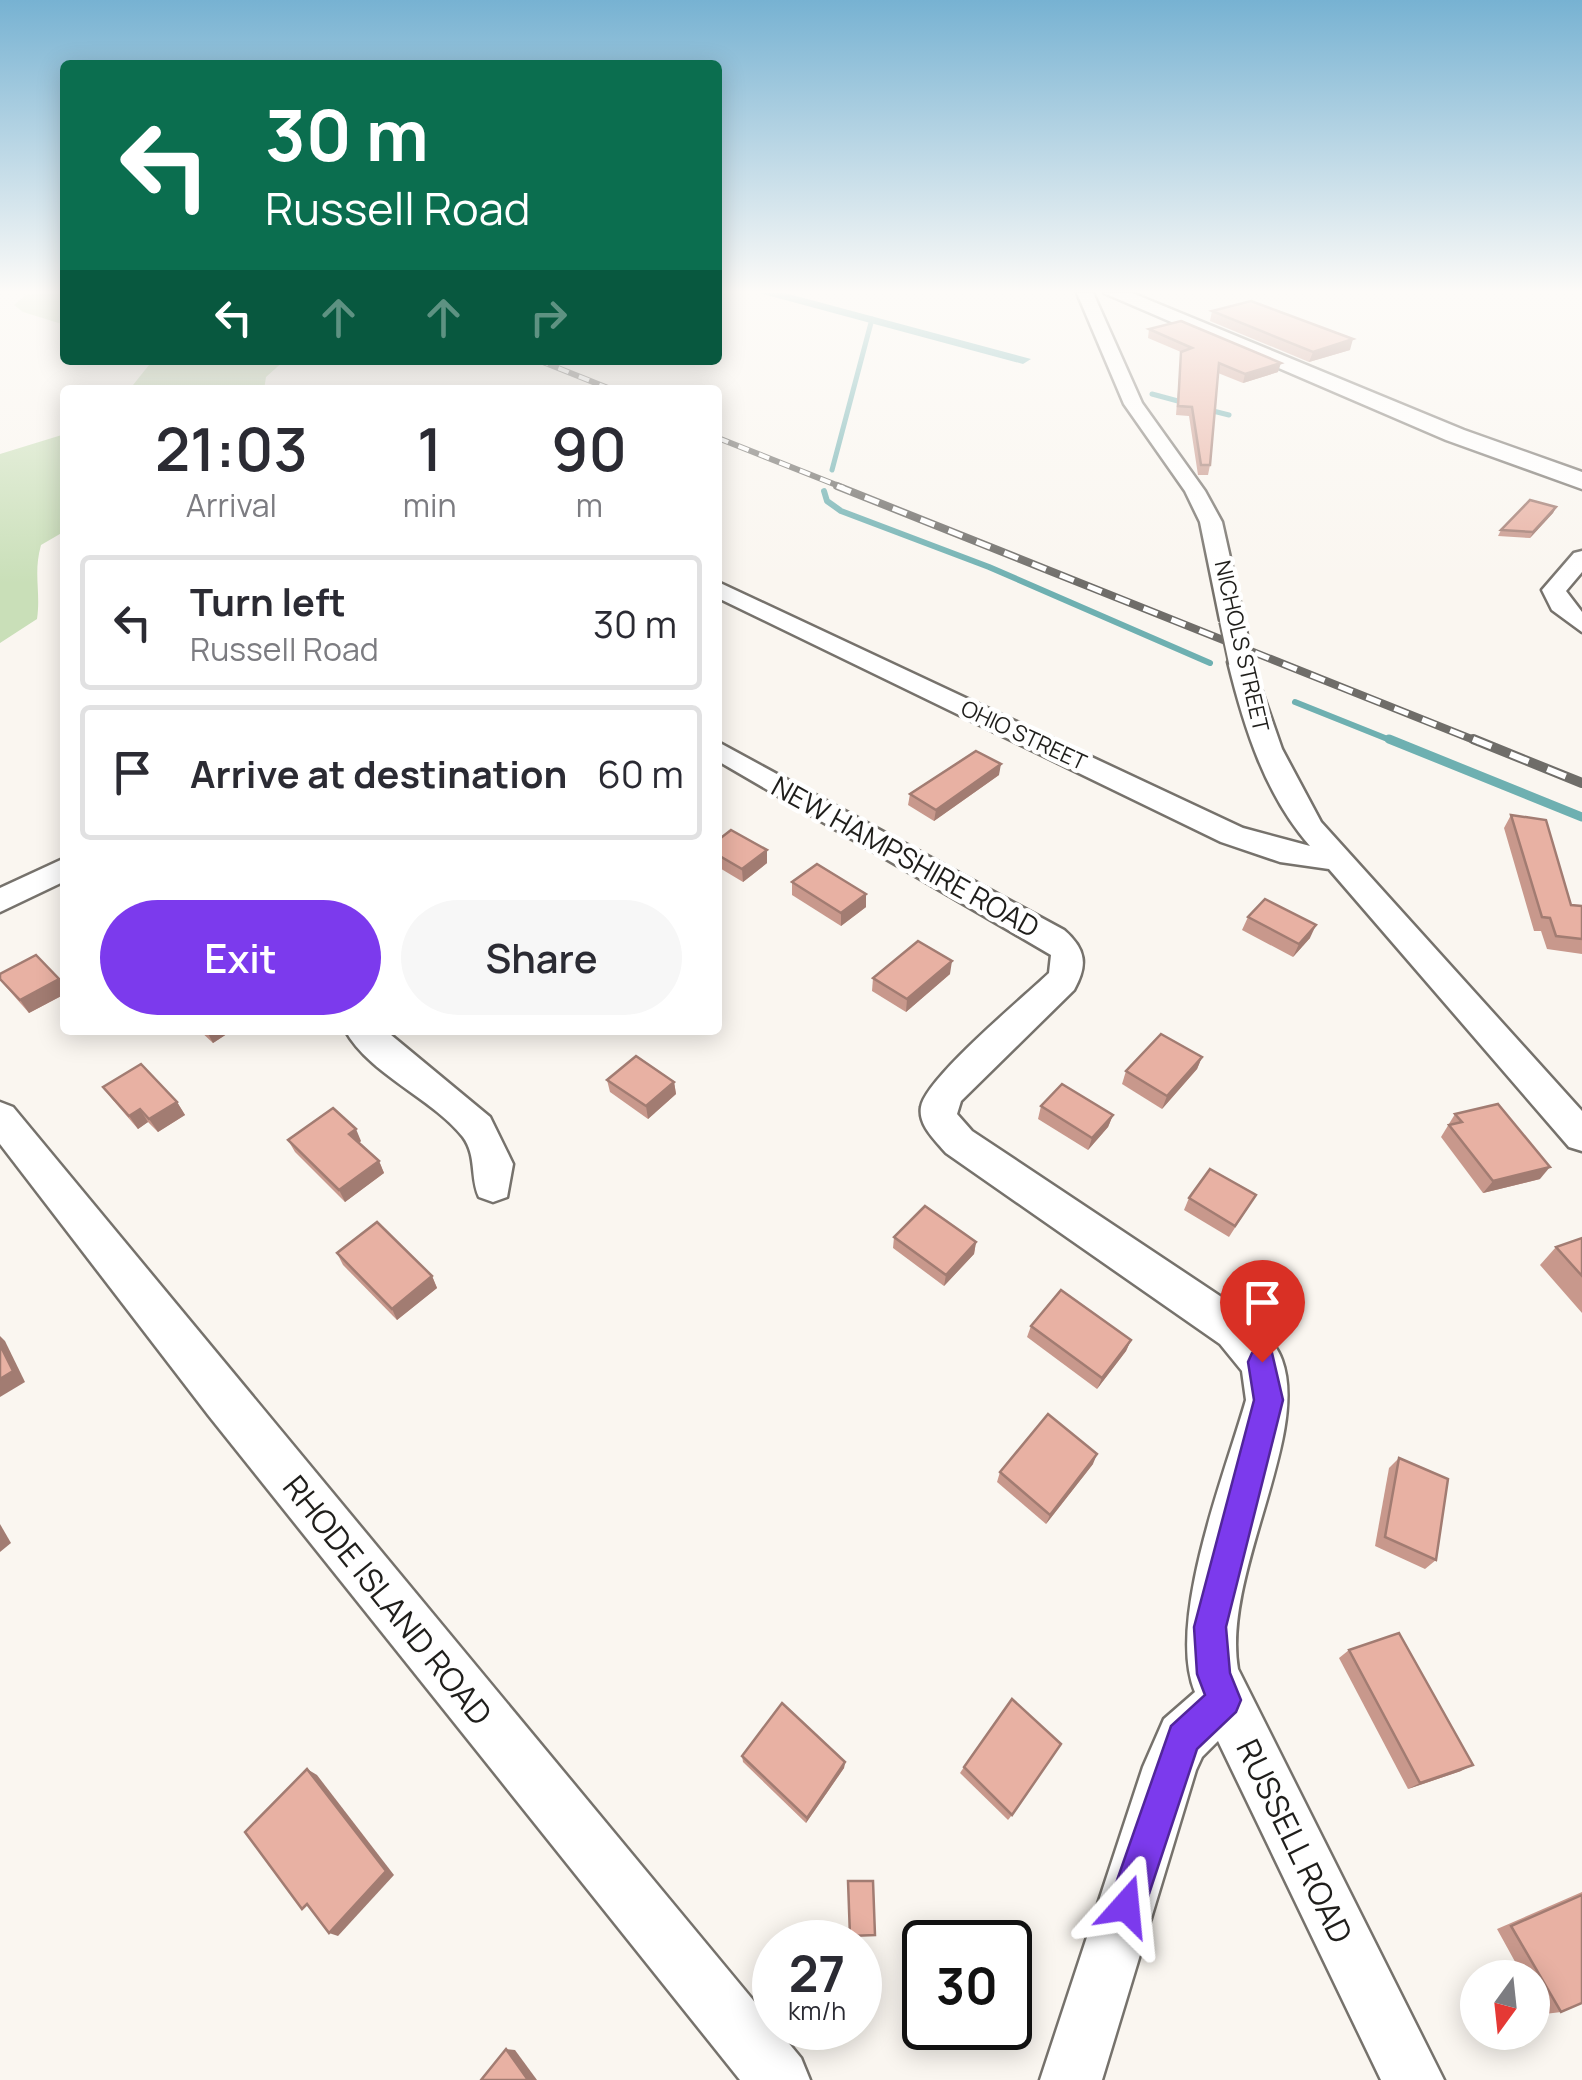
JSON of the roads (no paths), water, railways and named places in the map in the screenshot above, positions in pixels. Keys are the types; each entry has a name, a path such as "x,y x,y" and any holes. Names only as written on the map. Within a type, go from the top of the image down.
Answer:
{"main road":[{"path":"1347,390 1582,481"}],"street":[{"name":"NICHOLS STREET","path":"1128,390 1137,410 1195,490 1211,522 1254,714 1291,800 1338,860 1582,1136"},
{"path":"1582,558 1554,590 1560,606 1582,625"},
{"name":"OHIO STREET","path":"722,592 1232,834 1280,852 1338,860"},
{"name":"NEW HAMPSHIRE ROAD","path":"722,752 1063,946 1070,968 1062,981 948,1091 940,1104 939,1118 959,1142 1234,1330 1262,1362"},
{"path":"0,901 60,871"},
{"path":"368,1035 478,1128 494,1164 492,1186"},
{"name":"RHODE ISLAND ROAD","path":"0,1116 225,1400 779,2080"},
{"name":"RUSSELL ROAD","path":"1262,1362 1268,1400 1210,1627 1214,1674 1414,2080"},
{"path":"1072,2080 1170,1767 1184,1738 1224,1700"}],"waterway":[{"path":"832,470 853,390"},
{"path":"1152,394 1189,404"},
{"path":"1205,409 1229,415"},
{"path":"824,491 827,501 841,511 989,567 1210,663"},
{"path":"1295,702 1395,742"},
{"path":"1389,739 1582,817"}],"railway":[{"path":"722,440 844,488"},
{"path":"837,486 1479,742"},
{"path":"1473,739 1582,783"}]}
